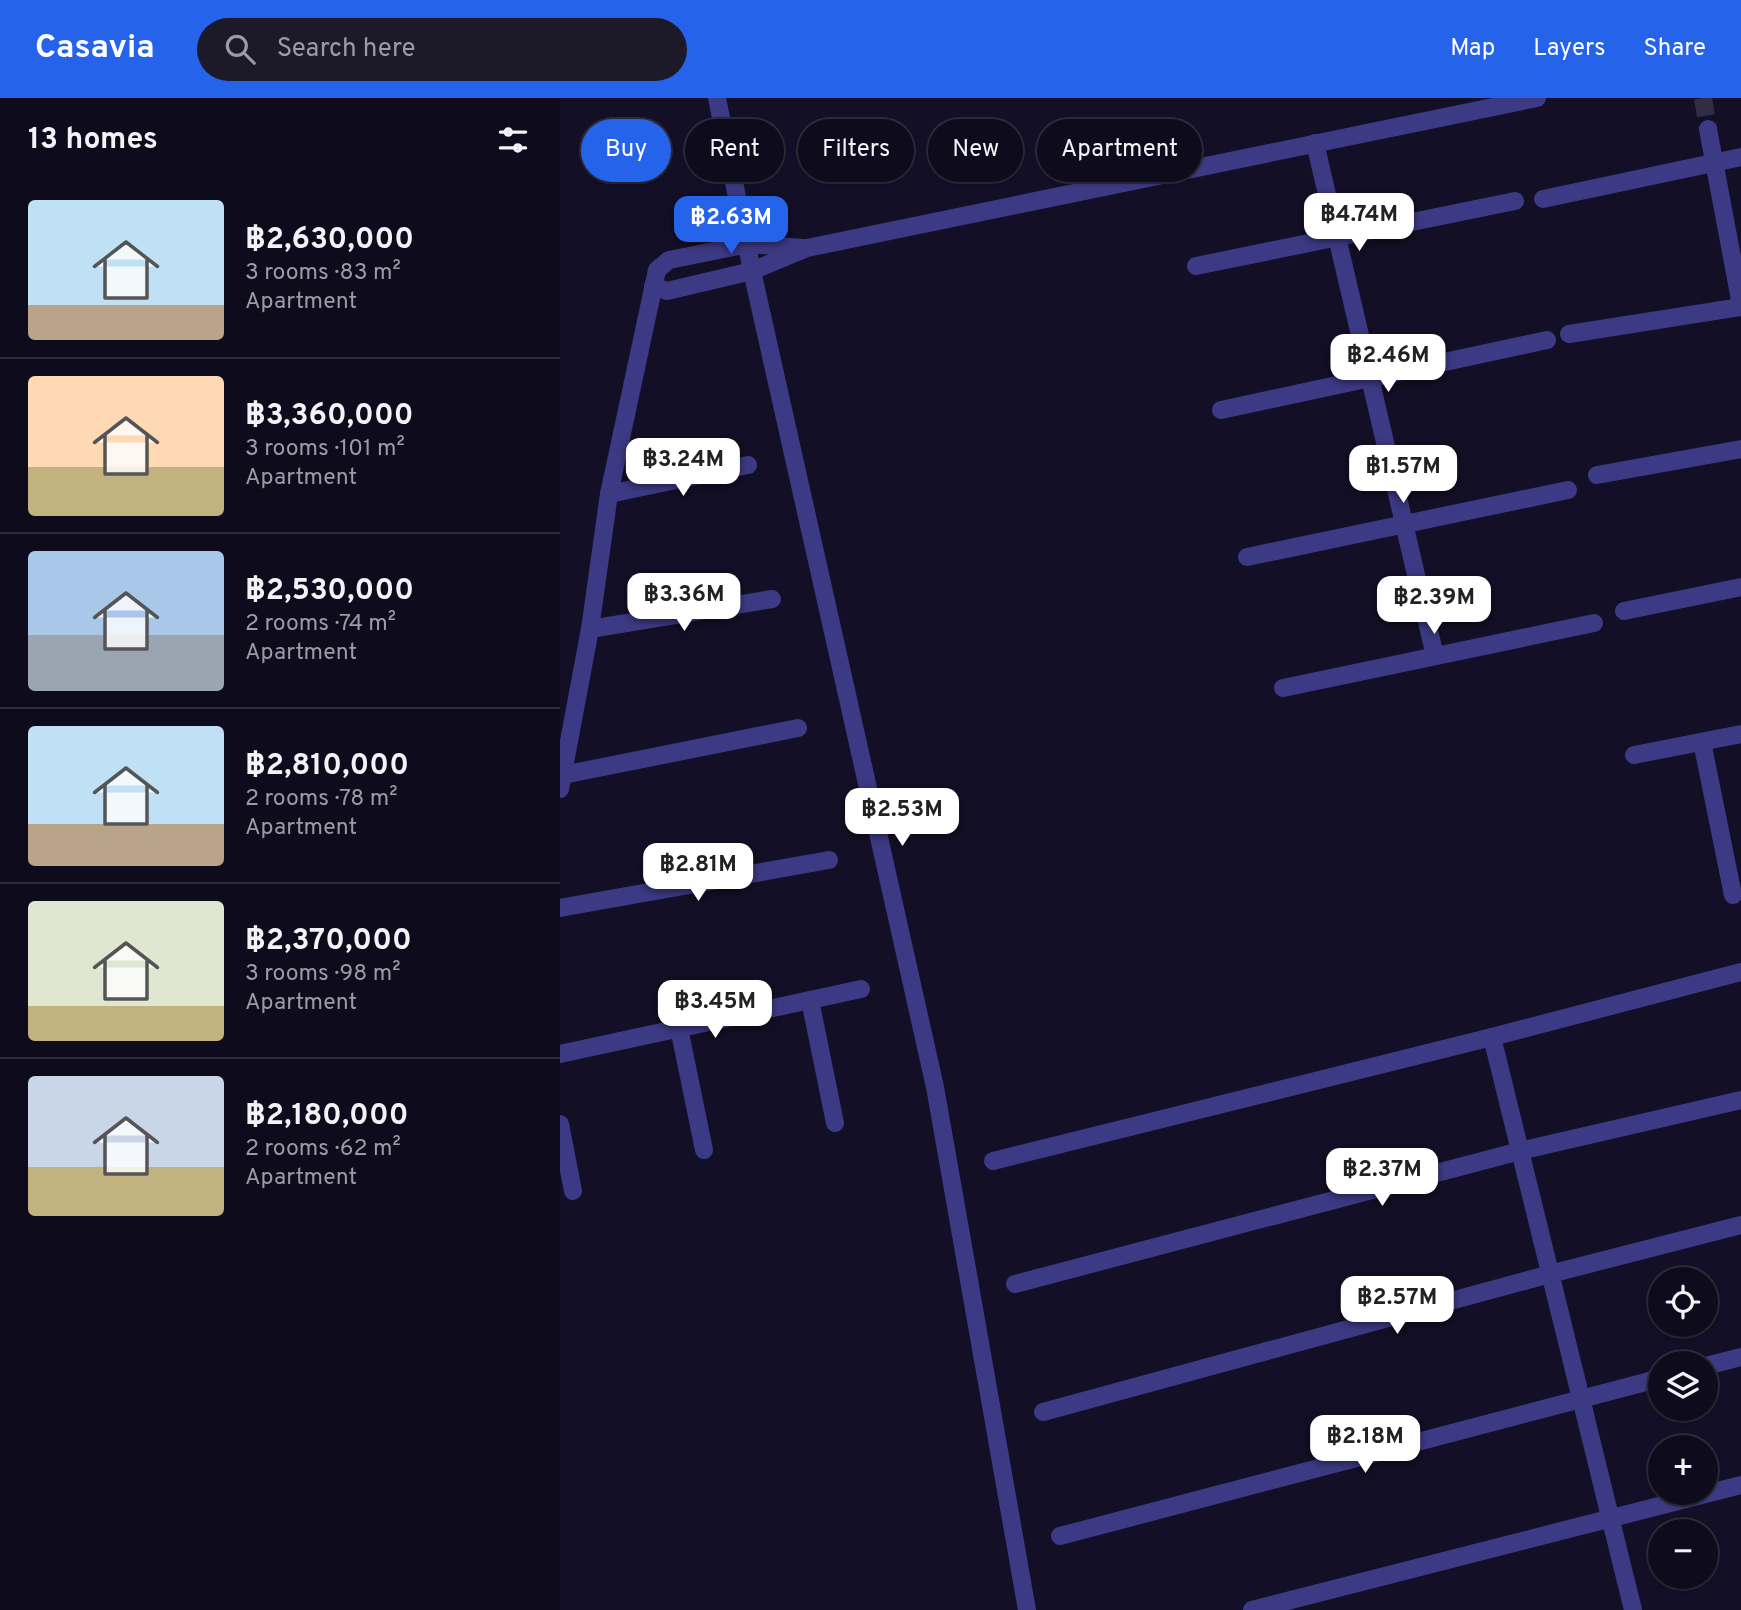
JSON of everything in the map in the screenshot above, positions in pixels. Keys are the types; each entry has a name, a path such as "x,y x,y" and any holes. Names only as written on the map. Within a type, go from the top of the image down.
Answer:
{"street":[{"path":"718,98 752,271 935,1087 1027,1610"},
{"path":"653,286 667,291 752,271 807,248 1537,98"},
{"path":"1569,334 1741,306 1712,162 1708,129"},
{"path":"1315,143 1435,656"},
{"path":"1543,199 1741,157"},
{"path":"1196,266 1515,201"},
{"path":"798,728 561,782 590,629 609,494 657,270 669,260 748,244 807,248"},
{"path":"1221,410 1547,340"},
{"path":"1597,475 1741,449"},
{"path":"609,494 748,465"},
{"path":"1247,557 1568,490"},
{"path":"1624,611 1741,587"},
{"path":"590,629 772,599"},
{"path":"1283,688 1594,623"},
{"path":"1634,755 1741,734"},
{"path":"1702,742 1733,895"},
{"path":"560,908 829,860"},
{"path":"993,1161 1741,972"},
{"path":"560,1054 861,989"},
{"path":"810,1000 835,1123"},
{"path":"679,1028 704,1150"},
{"path":"1492,1037 1633,1610"},
{"path":"1015,1284 1520,1151 1741,1100"},
{"path":"560,1124 573,1191"},
{"path":"1043,1412 1741,1225"},
{"path":"1718,1363 1741,1357"},
{"path":"1060,1536 1648,1381"},
{"path":"1252,1610 1741,1485"}],"tunnel":[{"path":"1703,98 1708,129"}]}
